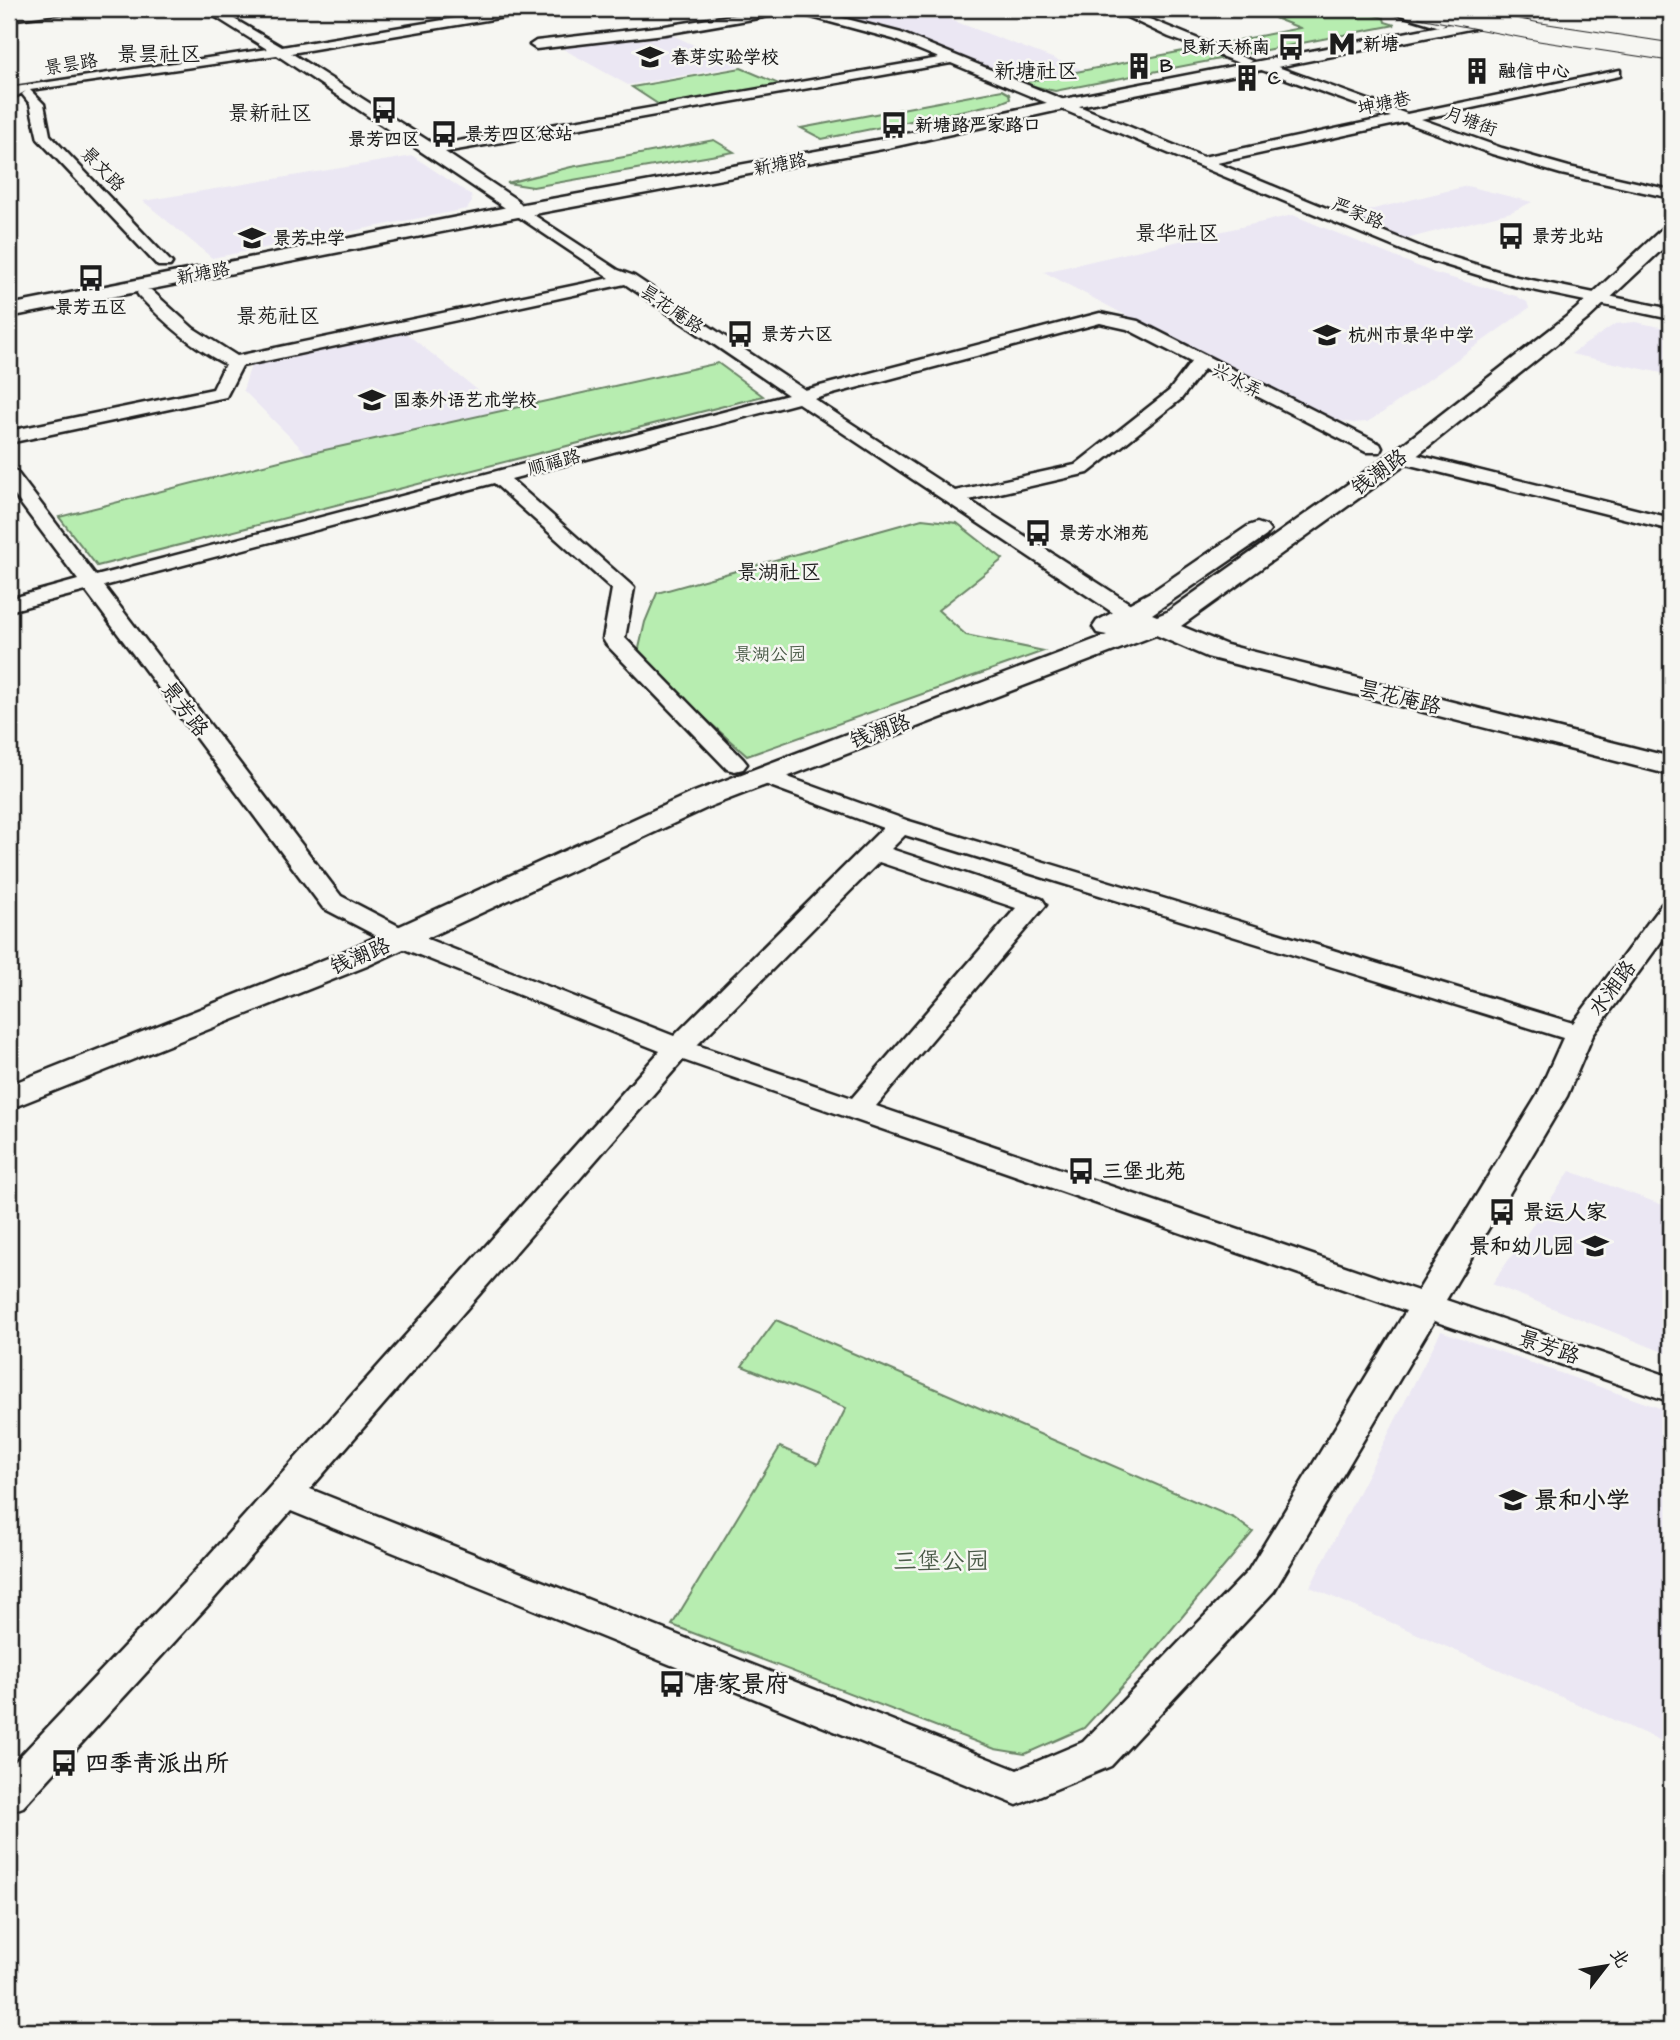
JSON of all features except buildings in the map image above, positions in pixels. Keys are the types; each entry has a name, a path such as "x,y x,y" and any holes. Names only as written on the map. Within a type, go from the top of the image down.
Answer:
{"main road":[{"path":"1405,9 1671,51"},
{"path":"1420,9 1540,32 1671,51"},
{"name":"新塘路","path":"1055,103 1264,66 1507,13 1544,10"},
{"path":"1544,10 1540,19 1561,28"},
{"path":"1507,13 1561,28 1671,51"},
{"name":"新塘路","path":"9,301 515,207 816,157 1448,15"},
{"path":"1448,15 1671,51"},
{"name":"新塘路","path":"9,311 515,207"},
{"name":"钱潮路","path":"1427,407 1584,299 1671,208"},
{"name":"钱潮路","path":"9,1097 699,800 749,769 1156,620 1401,457 1584,299 1671,231"},
{"name":"钱潮路","path":"1305,498 1395,432"},
{"name":"钱潮路","path":"1156,620 1176,588 1273,520"},
{"name":"昙花庵路","path":"1156,620 1257,637 1671,746"},
{"name":"昙花庵路","path":"1156,620 1217,650 1671,766"},
{"name":"钱潮路","path":"9,1075 326,950 389,932"}],"street":[{"path":"9,16 63,9"},
{"name":"昙花庵路","path":"209,9 282,51 433,150 612,274 628,279 802,396 810,405 951,498 1156,620"},
{"name":"景昙路","path":"22,92 528,9"},
{"path":"537,45 665,30 793,9"},
{"name":"严家路","path":"793,9 897,36 1401,252 1501,285 1671,314"},
{"path":"1116,9 1172,34 1246,61"},
{"path":"1388,9 1448,15"},
{"path":"433,150 953,59"},
{"name":"月塘街","path":"1264,66 1540,164 1671,194"},
{"name":"坤塘巷","path":"1202,162 1615,73"},
{"name":"景文路","path":"14,77 22,92 37,104 43,136 164,262"},
{"name":"严家路","path":"1055,103 1406,247 1497,277 1671,319"},
{"path":"145,293 186,333 217,354 235,362 628,279"},
{"name":"顺福路","path":"9,606 1100,318"},
{"name":"兴水弄","path":"1100,318 1132,325 1201,362 1354,462"},
{"path":"9,437 220,393 235,362"},
{"path":"951,498 1081,469 1175,395 1201,362"},
{"path":"1401,457 1671,524"},
{"name":"景芳路","path":"9,475 332,902 389,932 678,1048 1671,1390"},
{"path":"498,477 623,589 614,639 749,769 900,826 1578,1034"},
{"path":"9,1795 285,1494 678,1048 900,826"},
{"path":"858,1110 1033,905 874,852"},
{"name":"水湘路","path":"285,1494 1017,1788 1097,1754 1261,1581 1552,1096 1578,1034 1671,910"}],"shaded area":[{"path":"922,9 1084,70 1020,83 898,32 819,14 820,10"},
{"name":"春芽实验学校","path":"668,33 739,66 628,85 563,49 571,43"},
{"name":"景芳中学","path":"413,156 471,195 472,202 467,209 212,258 143,201"},
{"path":"1467,186 1532,202 1511,212 1406,239 1349,215"},
{"name":"杭州市景华中学","path":"1293,215 1434,273 1516,296 1527,302 1529,308 1382,413 1367,422 1353,423 1336,420 1212,361 1044,272"},
{"path":"1635,322 1671,329 1671,375 1571,354 1615,324"},
{"name":"国泰外语艺术学校","path":"402,330 504,411 307,454 243,390 252,362"},
{"name":"景和幼儿园","path":"1570,1171 1671,1208 1671,1355 1492,1284"},
{"name":"景和小学","path":"1441,1331 1671,1412 1671,1745 1310,1587"}],"green space":[{"path":"1333,9 1356,9 1384,18 1385,22 1395,25 1055,91 1020,83 1300,28 1277,19"},
{"path":"741,68 786,87 664,108 632,87"},
{"path":"1002,90 1009,94 1010,99 822,139 801,128"},
{"path":"714,140 734,152 533,187 507,183 571,167"},
{"path":"718,363 763,396 97,566 59,517 307,454"},
{"name":"景湖公园","path":"922,519 957,523 1003,559 938,610 966,635 1044,651 747,756 637,657 645,622 657,593"},
{"name":"三堡公园","path":"776,1320 1234,1518 1253,1532 1146,1660 1084,1728 1025,1754 995,1749 672,1625 780,1447 818,1464 846,1408 742,1366"}],"place":[{"name":"新塘","path":"1342,44"},
{"name":"艮新天桥南","path":"1291,47"},
{"name":"春芽实验学校","path":"650,57"},
{"name":"B","path":"1139,66"},
{"name":"融信中心","path":"1477,71"},
{"name":"C","path":"1247,78"},
{"name":"景芳四区","path":"384,110"},
{"name":"新塘路严家路口","path":"894,125"},
{"name":"景芳四区总站","path":"444,134"},
{"name":"景芳北站","path":"1511,236"},
{"name":"景芳中学","path":"252,238"},
{"name":"景芳五区","path":"91,278"},
{"name":"景芳六区","path":"740,334"},
{"name":"杭州市景华中学","path":"1327,335"},
{"name":"国泰外语艺术学校","path":"372,400"},
{"name":"景芳水湘苑","path":"1038,533"},
{"name":"三堡北苑","path":"1081,1171"},
{"name":"景运人家","path":"1502,1212"},
{"name":"景和幼儿园","path":"1595,1246"},
{"name":"景和小学","path":"1513,1500"},
{"name":"唐家景府","path":"672,1684"},
{"name":"四季青派出所","path":"64,1763"}],"district":[{"name":"景昙社区","path":"159,54"},
{"name":"新塘社区","path":"1036,71"},
{"name":"景新社区","path":"270,113"},
{"name":"景华社区","path":"1177,233"},
{"name":"景苑社区","path":"278,316"},
{"name":"景湖社区","path":"779,572"}]}
